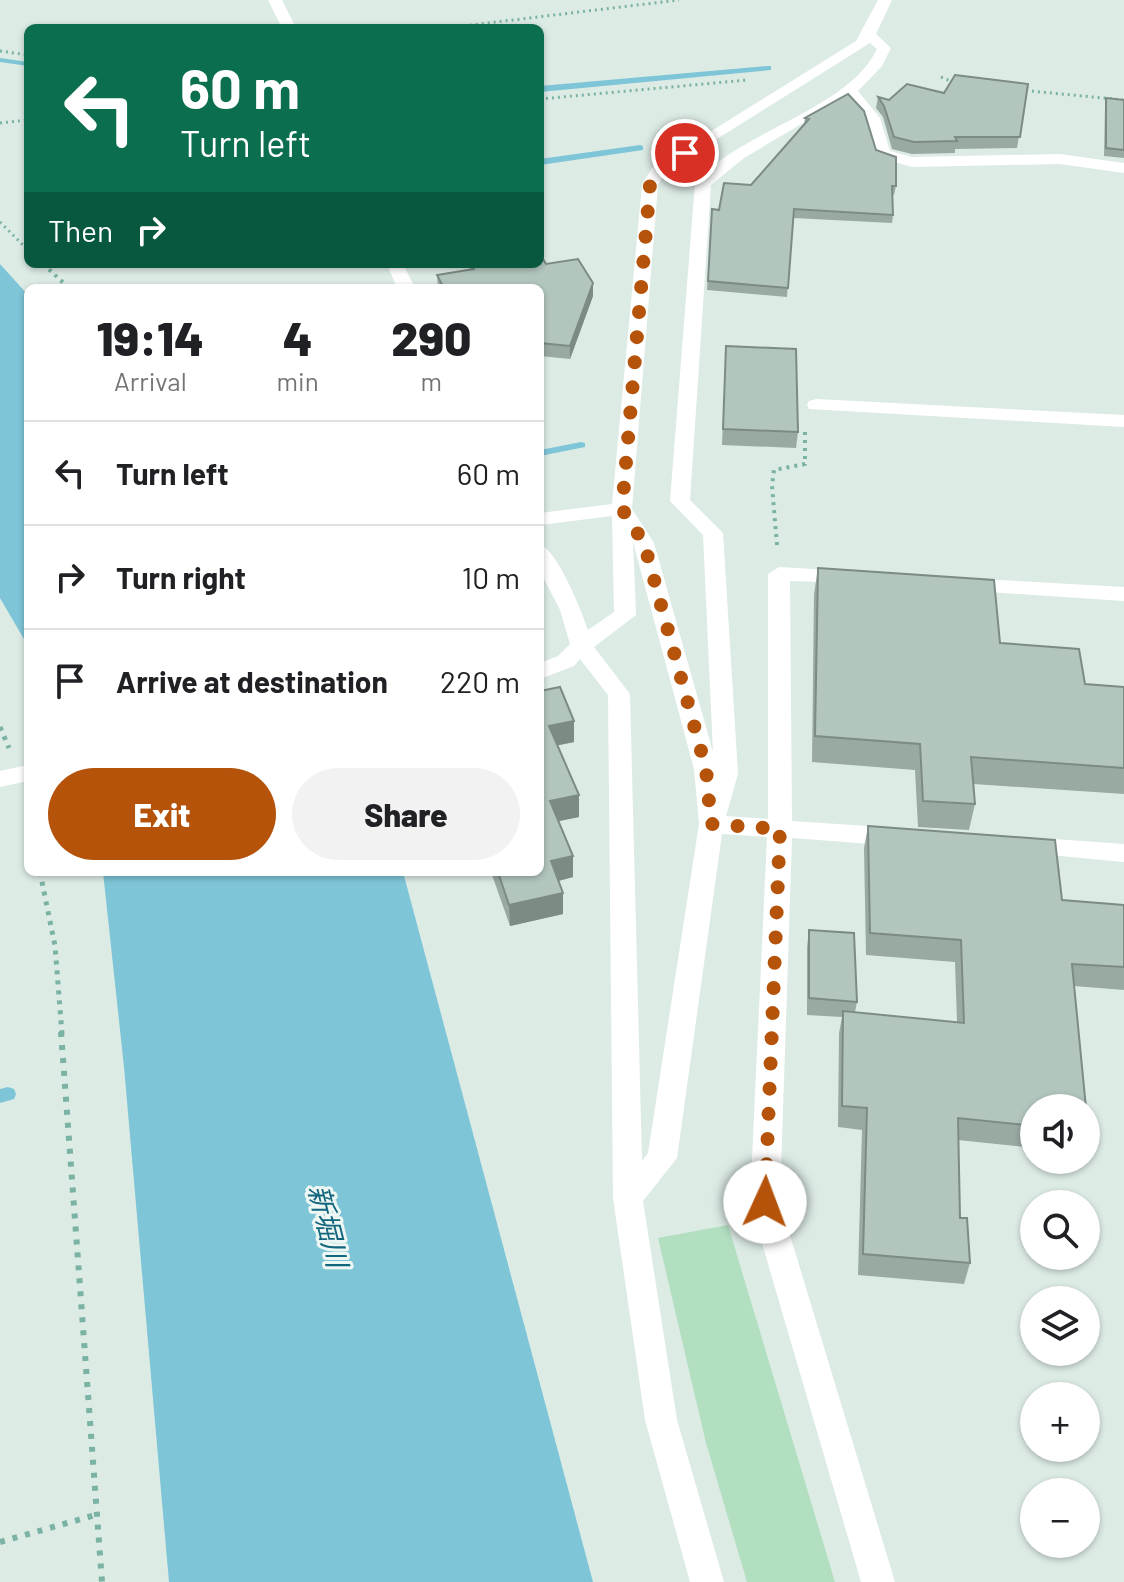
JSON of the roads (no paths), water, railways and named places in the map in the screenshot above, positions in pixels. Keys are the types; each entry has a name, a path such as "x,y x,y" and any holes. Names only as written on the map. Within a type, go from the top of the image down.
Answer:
{"street":[{"path":"275,0 287,24"},
{"path":"544,670 566,661 581,645 625,615 622,509 650,185 654,175 660,168 861,44 869,35 885,0"},
{"path":"628,1198 662,1158 711,824 726,774 713,533 680,501 703,183 739,155 857,85 877,63 884,48 869,35"},
{"path":"848,90 867,104 874,116 883,154 912,162 1060,159 1124,168"},
{"path":"816,405 1124,421"},
{"path":"544,519 622,509"},
{"path":"622,509 644,543 706,769 711,824"},
{"path":"544,559 571,610 581,645 619,694 628,1198 661,1420 707,1582"},
{"path":"873,579 779,574 780,829 765,1202 878,1582"},
{"path":"936,583 1124,594"},
{"path":"711,824 921,839"},
{"path":"999,844 1124,853"}],"water":[{"path":"0,264 24,291 24,639 0,598"},
{"name":"新堀川","path":"103,876 404,876 593,1582 169,1582 124,1067"}],"waterway":[{"path":"0,60 24,63"},
{"path":"544,89 768,68"},
{"path":"544,161 640,148"},
{"path":"544,452 581,445"},
{"path":"0,1096 8,1094"}]}
